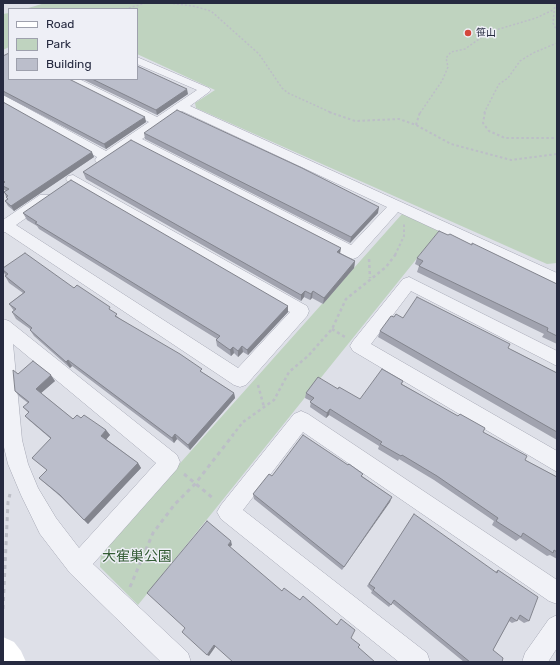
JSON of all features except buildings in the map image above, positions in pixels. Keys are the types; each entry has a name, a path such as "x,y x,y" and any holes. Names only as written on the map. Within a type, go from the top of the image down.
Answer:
{"street":[{"path":"72,180 301,311 240,379 5,226 72,180 107,156 132,139 205,90 138,60"},
{"path":"72,80 158,122"},
{"path":"3,99 107,156"},
{"path":"181,106 557,280"},
{"path":"132,139 353,254 396,206"},
{"path":"557,359 409,283 359,346 557,462"},
{"path":"3,327 170,462 78,565"},
{"path":"3,327 12,440 18,464 31,495 48,526 78,565 179,662"},
{"path":"418,662 228,512 301,420 557,592"},
{"path":"534,662 557,627"},
{"path":"3,653 10,662"}],"path":[{"path":"128,8 146,3"},
{"path":"169,3 204,8 217,16 260,54 282,88 288,93 343,118 355,121 399,119 416,125 451,144 499,158 511,160 557,154"},
{"path":"555,3 553,10 553,23 557,31"},
{"path":"416,125 421,109 442,81 448,67 446,58 451,52 465,49 489,32 536,18 553,10"},
{"path":"557,43 533,53 520,61 508,78 499,84 483,114 483,123 489,131 505,138 557,138"},
{"path":"118,604 128,591 153,534 175,504 195,484 243,422 274,400 289,372 308,356 332,329 346,299 386,267 398,251 404,236 405,222 396,206"},
{"path":"170,462 228,512"},
{"path":"3,609 8,502"}],"green space":[{"path":"45,3 557,3 557,263 547,264 196,108 195,103 215,90 138,54 138,8 28,8"},
{"path":"8,13 8,48 3,50 3,14"},
{"name":"大寉巣公園","path":"402,214 439,231 138,605 100,567 101,552"}],"place":[{"name":"笹山","path":"468,33"}]}
